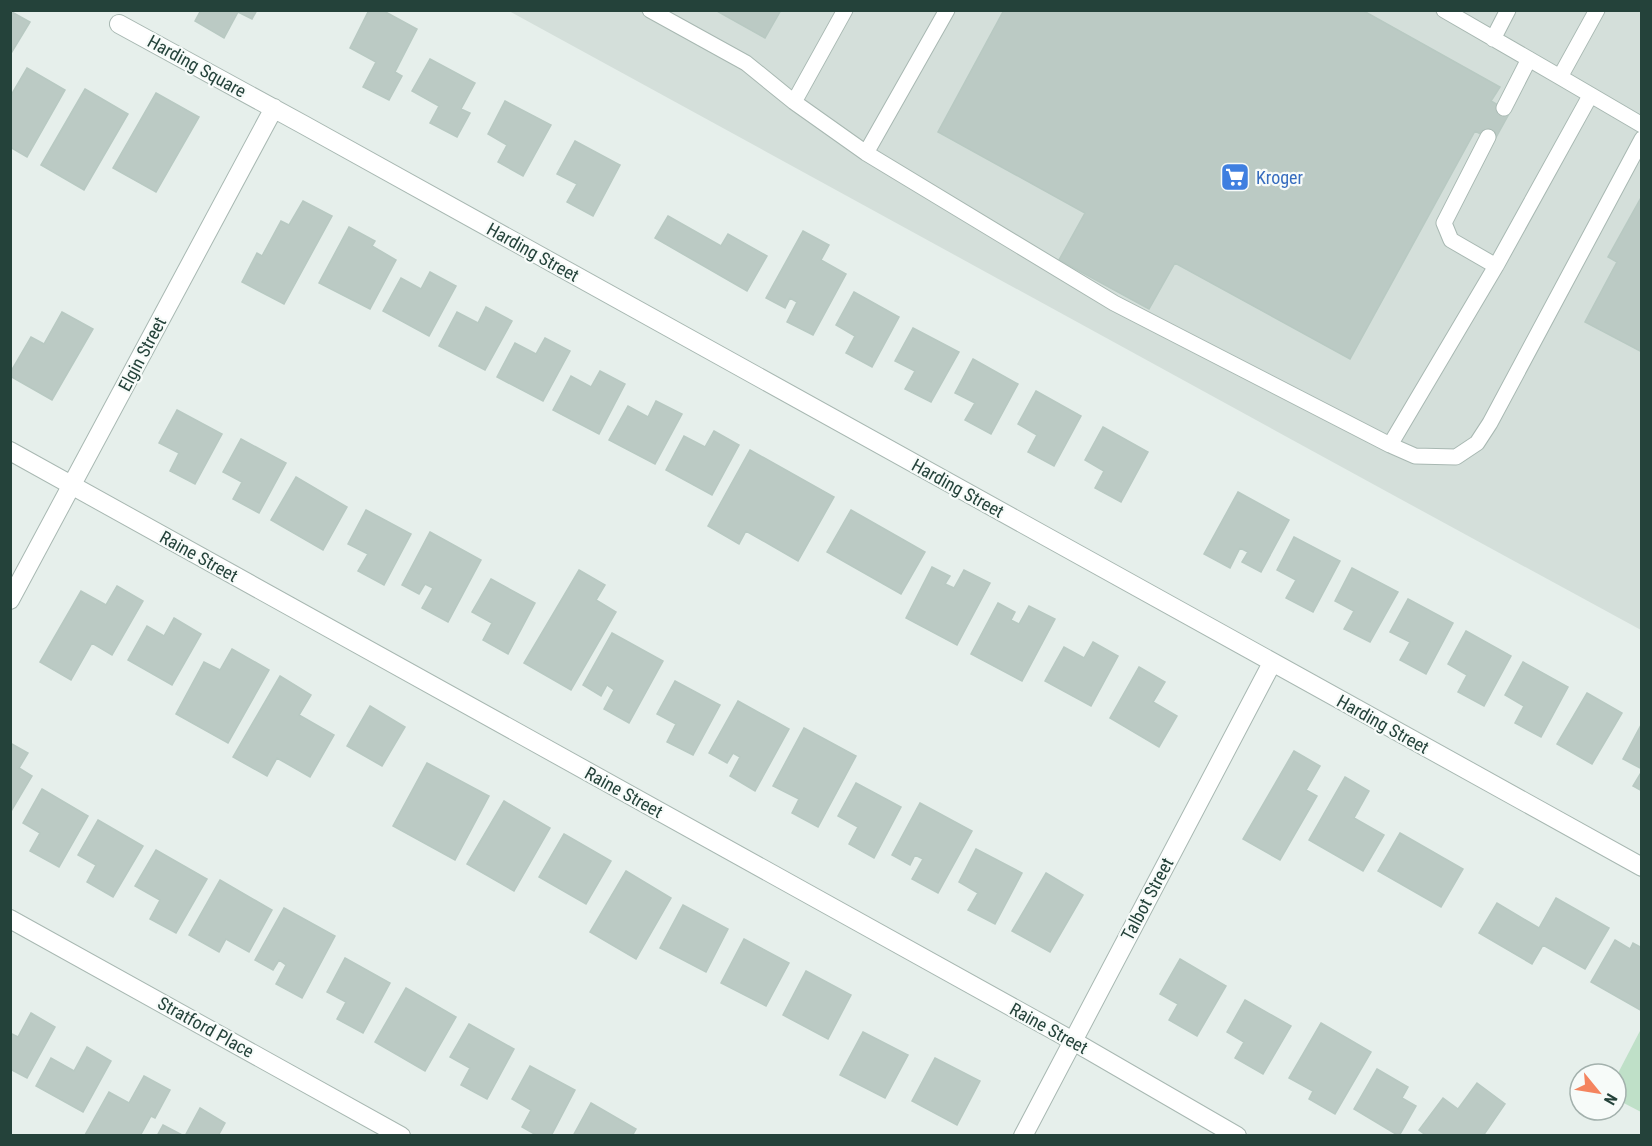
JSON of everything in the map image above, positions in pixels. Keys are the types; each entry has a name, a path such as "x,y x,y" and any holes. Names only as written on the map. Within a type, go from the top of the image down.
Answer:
{"street":[{"name":"Harding Square","path":"119,24 274,108"},
{"name":"Elgin Street","path":"10,600 274,108"},
{"name":"Harding Street","path":"274,108 1641,867"},
{"name":"Raine Street","path":"10,451 1073,1041 1237,1136"},
{"name":"Talbot Street","path":"1023,1136 1272,663"},
{"name":"Stratford Place","path":"10,919 401,1136"}],"lane":[{"path":"650,10 746,63 794,102 866,153 1114,303 1415,456 1456,457 1477,443 1490,423 1641,139"},
{"path":"794,102 845,10"},
{"path":"866,153 947,10"},
{"path":"1443,10 1641,125"},
{"path":"1492,39 1508,10"},
{"path":"1560,77 1597,10"},
{"path":"1503,108 1529,59"},
{"path":"1390,445 1496,266 1590,96"},
{"path":"1488,137 1444,223 1450,240 1496,266"}],"shaded area":[{"path":"509,11 1641,11 1641,630 1393,495"}],"green space":[{"path":"1641,1029 1641,1112 1628,1105 1628,1062 1624,1062"}],"building":[{"path":"201,10 257,10 252,19 238,12 224,38 195,21"},
{"path":"369,10 382,10 417,29 395,72 402,76 389,100 363,87 376,62 350,48"},
{"path":"715,10 781,10 765,38"},
{"name":"Kroger","path":"1004,10 1362,10 1500,87 1491,101 1510,112 1494,141 1475,131 1350,359 1175,263 1149,309 1059,260 1085,213 938,132"},
{"path":"10,11 30,22 10,55"},
{"path":"430,59 475,83 461,109 470,113 457,137 430,123 439,106 412,91"},
{"path":"27,68 65,90 27,157 10,147 10,97"},
{"path":"85,89 128,114 84,190 41,165"},
{"path":"156,93 199,117 156,192 113,168"},
{"path":"505,101 551,125 523,176 498,162 507,145 488,134"},
{"path":"575,141 620,165 593,216 567,202 577,184 557,174"},
{"path":"1642,196 1642,352 1585,322 1617,262 1608,257"},
{"path":"303,201 332,216 284,304 242,282 257,253 262,256 281,221 289,225"},
{"path":"668,216 721,246 728,234 767,256 747,291 655,238"},
{"path":"349,227 375,241 372,246 396,260 370,309 319,283"},
{"path":"803,231 829,245 821,260 846,274 813,335 787,322 797,302 790,298 785,308 766,298"},
{"path":"430,272 456,286 429,336 383,311 401,278 421,289"},
{"path":"854,292 899,317 872,367 846,353 855,336 836,325"},
{"path":"486,307 512,321 485,370 439,346 457,312 478,323"},
{"path":"62,312 93,329 52,400 10,376 10,373 31,337 44,344"},
{"path":"913,328 959,352 931,402 905,389 915,371 895,361"},
{"path":"545,338 570,351 543,401 497,377 515,343 536,354"},
{"path":"973,359 1018,384 991,434 965,420 975,403 955,393"},
{"path":"600,371 625,384 599,434 553,410 571,376 591,387"},
{"path":"1036,391 1081,416 1054,466 1028,452 1037,435 1018,424"},
{"path":"656,401 682,414 655,464 609,440 628,406 648,417"},
{"path":"177,410 222,434 195,484 170,471 179,453 159,443"},
{"path":"1103,427 1148,452 1121,502 1095,488 1104,471 1085,460"},
{"path":"714,431 739,445 712,495 666,470 684,436 705,447"},
{"path":"241,439 286,463 259,513 233,499 242,482 223,472"},
{"path":"750,450 834,497 798,561 746,531 739,544 708,526"},
{"path":"296,477 347,507 323,550 271,520"},
{"path":"1238,492 1289,520 1261,572 1242,562 1248,552 1240,548 1230,568 1204,554"},
{"path":"366,510 411,534 384,585 358,571 368,554 348,544"},
{"path":"851,510 925,552 901,594 827,552"},
{"path":"430,532 481,560 448,622 422,608 433,588 425,584 419,594 402,585"},
{"path":"1294,537 1340,561 1313,612 1286,598 1296,580 1277,570"},
{"path":"932,567 950,576 945,584 954,588 964,570 990,583 957,645 906,618"},
{"path":"1352,568 1398,592 1370,642 1344,629 1354,611 1335,601"},
{"path":"579,570 605,585 596,600 616,612 571,690 524,663"},
{"path":"491,579 535,603 508,654 483,640 492,623 472,612"},
{"path":"117,586 143,601 112,655 92,643 71,680 40,662 81,591 106,605"},
{"path":"1408,599 1453,623 1426,674 1400,660 1410,642 1390,632"},
{"path":"998,603 1015,612 1011,620 1019,624 1029,606 1055,619 1022,681 971,654"},
{"path":"174,618 201,634 172,685 128,660 147,626 164,636"},
{"path":"1466,631 1511,656 1484,706 1458,692 1467,675 1448,664"},
{"path":"612,633 663,661 629,723 604,709 614,690 607,685 601,696 583,685"},
{"path":"1093,642 1118,656 1091,706 1045,681 1064,647 1084,658"},
{"path":"232,649 269,670 228,743 176,714 204,662 220,670"},
{"path":"1523,662 1568,687 1541,737 1515,723 1524,706 1505,695"},
{"path":"1139,667 1165,682 1153,702 1177,716 1159,747 1110,718"},
{"path":"280,676 311,695 299,715 334,735 310,777 277,758 267,776 233,757"},
{"path":"675,681 720,705 693,755 667,742 676,724 657,714"},
{"path":"1587,693 1622,713 1592,764 1557,744"},
{"path":"738,701 789,729 755,791 730,776 740,757 733,753 727,763 709,753"},
{"path":"370,706 405,727 382,766 347,746"},
{"path":"1642,726 1642,769 1623,759"},
{"path":"804,728 856,756 818,827 792,813 799,799 773,786"},
{"path":"10,743 28,753 19,768 32,776 10,813"},
{"path":"1294,751 1320,766 1306,790 1317,796 1280,860 1243,839"},
{"path":"427,763 489,796 455,860 393,826"},
{"path":"1642,771 1642,791 1633,786"},
{"path":"1345,777 1369,791 1354,818 1384,835 1363,871 1309,840"},
{"path":"856,783 901,807 874,858 849,844 858,827 838,816"},
{"path":"42,789 88,816 59,867 30,851 40,833 23,823"},
{"path":"504,801 550,828 514,891 467,864"},
{"path":"920,803 972,831 938,893 912,879 923,859 915,855 910,865 892,855"},
{"path":"98,820 143,846 113,897 87,882 96,865 78,855"},
{"path":"1400,833 1463,869 1441,907 1378,871"},
{"path":"564,834 611,861 586,904 539,877"},
{"path":"976,849 1022,873 995,924 968,910 978,893 959,882"},
{"path":"156,850 207,879 176,933 150,919 160,900 135,886"},
{"path":"626,871 671,898 636,959 590,932"},
{"path":"1046,873 1083,895 1050,952 1012,931"},
{"path":"220,880 272,910 249,952 226,939 219,952 189,935"},
{"path":"1556,898 1609,928 1585,969 1543,945 1532,964 1479,933 1497,903 1539,928"},
{"path":"683,905 728,929 706,972 660,948"},
{"path":"284,908 335,936 302,998 276,984 286,965 279,960 273,970 255,960"},
{"path":"744,939 789,963 766,1006 721,983"},
{"path":"1615,940 1630,949 1633,943 1642,948 1642,1011 1591,982"},
{"path":"345,958 390,983 363,1033 337,1019 346,1002 327,992"},
{"path":"1180,959 1226,986 1197,1036 1169,1020 1178,1004 1160,994"},
{"path":"806,971 851,995 828,1039 783,1015"},
{"path":"406,988 456,1017 425,1071 375,1042"},
{"path":"1245,1000 1291,1026 1263,1074 1235,1058 1244,1042 1227,1032"},
{"path":"31,1013 55,1027 27,1078 10,1069 10,1033 18,1037"},
{"path":"1321,1023 1371,1052 1335,1114 1309,1099 1313,1091 1289,1078"},
{"path":"469,1024 514,1049 487,1099 461,1085 470,1068 450,1057"},
{"path":"863,1032 908,1055 885,1098 840,1075"},
{"path":"87,1047 111,1061 83,1112 36,1086 51,1058 74,1071"},
{"path":"935,1058 980,1081 957,1125 912,1101"},
{"path":"530,1066 575,1090 551,1136 538,1136 522,1127 531,1110 512,1099"},
{"path":"1377,1069 1408,1087 1402,1098 1416,1106 1399,1136 1354,1109"},
{"path":"144,1076 170,1090 155,1118 151,1116 140,1136 85,1135 109,1092 129,1103"},
{"path":"1477,1083 1505,1104 1483,1136 1427,1136 1419,1130 1443,1098 1458,1109"},
{"path":"591,1103 636,1129 632,1136 573,1136"},
{"path":"200,1108 225,1123 218,1136 185,1136"},
{"path":"163,1125 184,1136 157,1136"}],"place":[{"name":"Kroger","path":"1235,177"}]}
